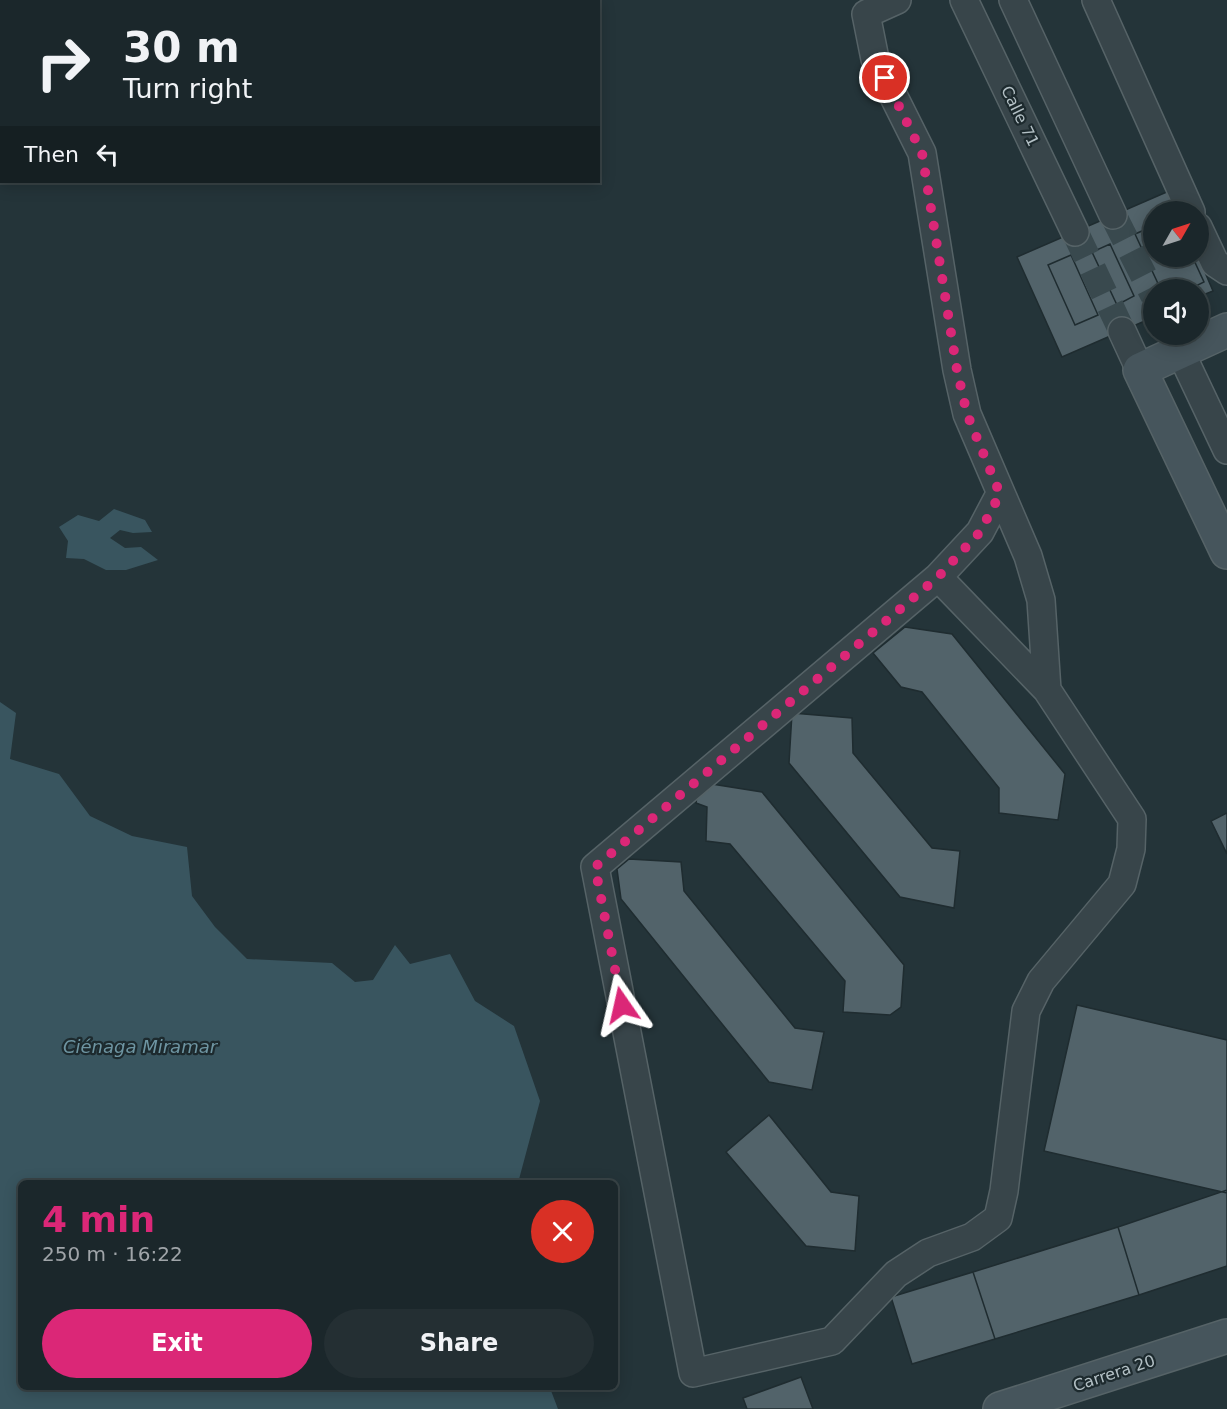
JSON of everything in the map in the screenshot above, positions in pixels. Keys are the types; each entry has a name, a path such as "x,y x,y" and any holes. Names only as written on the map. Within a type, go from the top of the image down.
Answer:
{"main road":[{"path":"1209,335 1227,330"},
{"path":"1173,345 1140,370 1227,552"},
{"name":"Carrera 20","path":"1000,1409 1227,1336"}],"street":[{"path":"897,0 866,7 875,59 922,153 957,370 967,414 1028,556 1041,600 1047,690"},
{"name":"Calle 71","path":"964,0 1075,232"},
{"path":"1013,0 1113,215"},
{"path":"1096,0 1186,201"},
{"path":"1209,246 1221,267"},
{"path":"1122,331 1140,370"},
{"path":"1177,345 1227,450"},
{"path":"938,577 1047,690 1132,819 1131,849 1122,884 1041,981 1026,1011 1004,1191 998,1218 972,1238 928,1254 896,1274 832,1341 693,1373 595,867 938,577 980,532 1000,494"}],"water":[{"path":"114,509 145,520 152,532 133,533 120,530 110,538 125,548 141,547 158,560 126,570 106,570 84,559 66,558 68,541 59,527 78,515 99,521"},
{"name":"Ciénaga Miramar","path":"0,702 16,713 10,759 59,774 90,816 132,836 187,847 192,896 215,927 247,959 332,963 355,982 373,980 395,945 410,964 450,954 475,1001 514,1026 540,1101 519,1180 18,1180 18,1390 551,1390 558,1409 0,1409"}],"building":[{"path":"1169,191 1173,201 1146,201"},
{"path":"1143,202 1143,267 1203,267 1208,279 1143,279 1143,322 1062,357 1017,257"},
{"path":"1143,231 1143,251 1135,234"},
{"path":"1110,244 1134,296 1117,305 1092,252"},
{"path":"1071,255 1098,315 1075,325 1048,265"},
{"path":"1150,267 1197,267 1203,279 1156,279"},
{"path":"905,627 952,634 1065,774 1058,820 999,813 999,788 922,692 901,687 873,653"},
{"path":"792,713 852,718 853,753 932,848 960,851 954,908 900,897 789,763"},
{"path":"699,782 762,792 904,965 901,1007 890,1015 843,1012 845,981 730,844 706,841 707,807 696,803"},
{"path":"1227,813 1227,854 1211,821"},
{"path":"629,859 681,862 684,891 795,1028 824,1032 812,1090 769,1082 621,899 617,869"},
{"path":"1077,1005 1227,1040 1227,1193 1044,1151"},
{"path":"769,1115 831,1192 859,1196 855,1251 806,1246 726,1152"},
{"path":"1227,1190 1227,1266 1139,1295 1118,1227"},
{"path":"1118,1227 1139,1295 995,1339 973,1272"},
{"path":"973,1272 995,1339 912,1364 891,1297"},
{"path":"801,1377 813,1409 747,1409 743,1398"}],"tunnel":[{"path":"1113,215 1145,279"},
{"path":"1075,232 1122,331"}],"route":[{"path":"622,1005 595,867 938,577 980,532 1000,494 967,414 957,370 922,153 885,78"}]}
